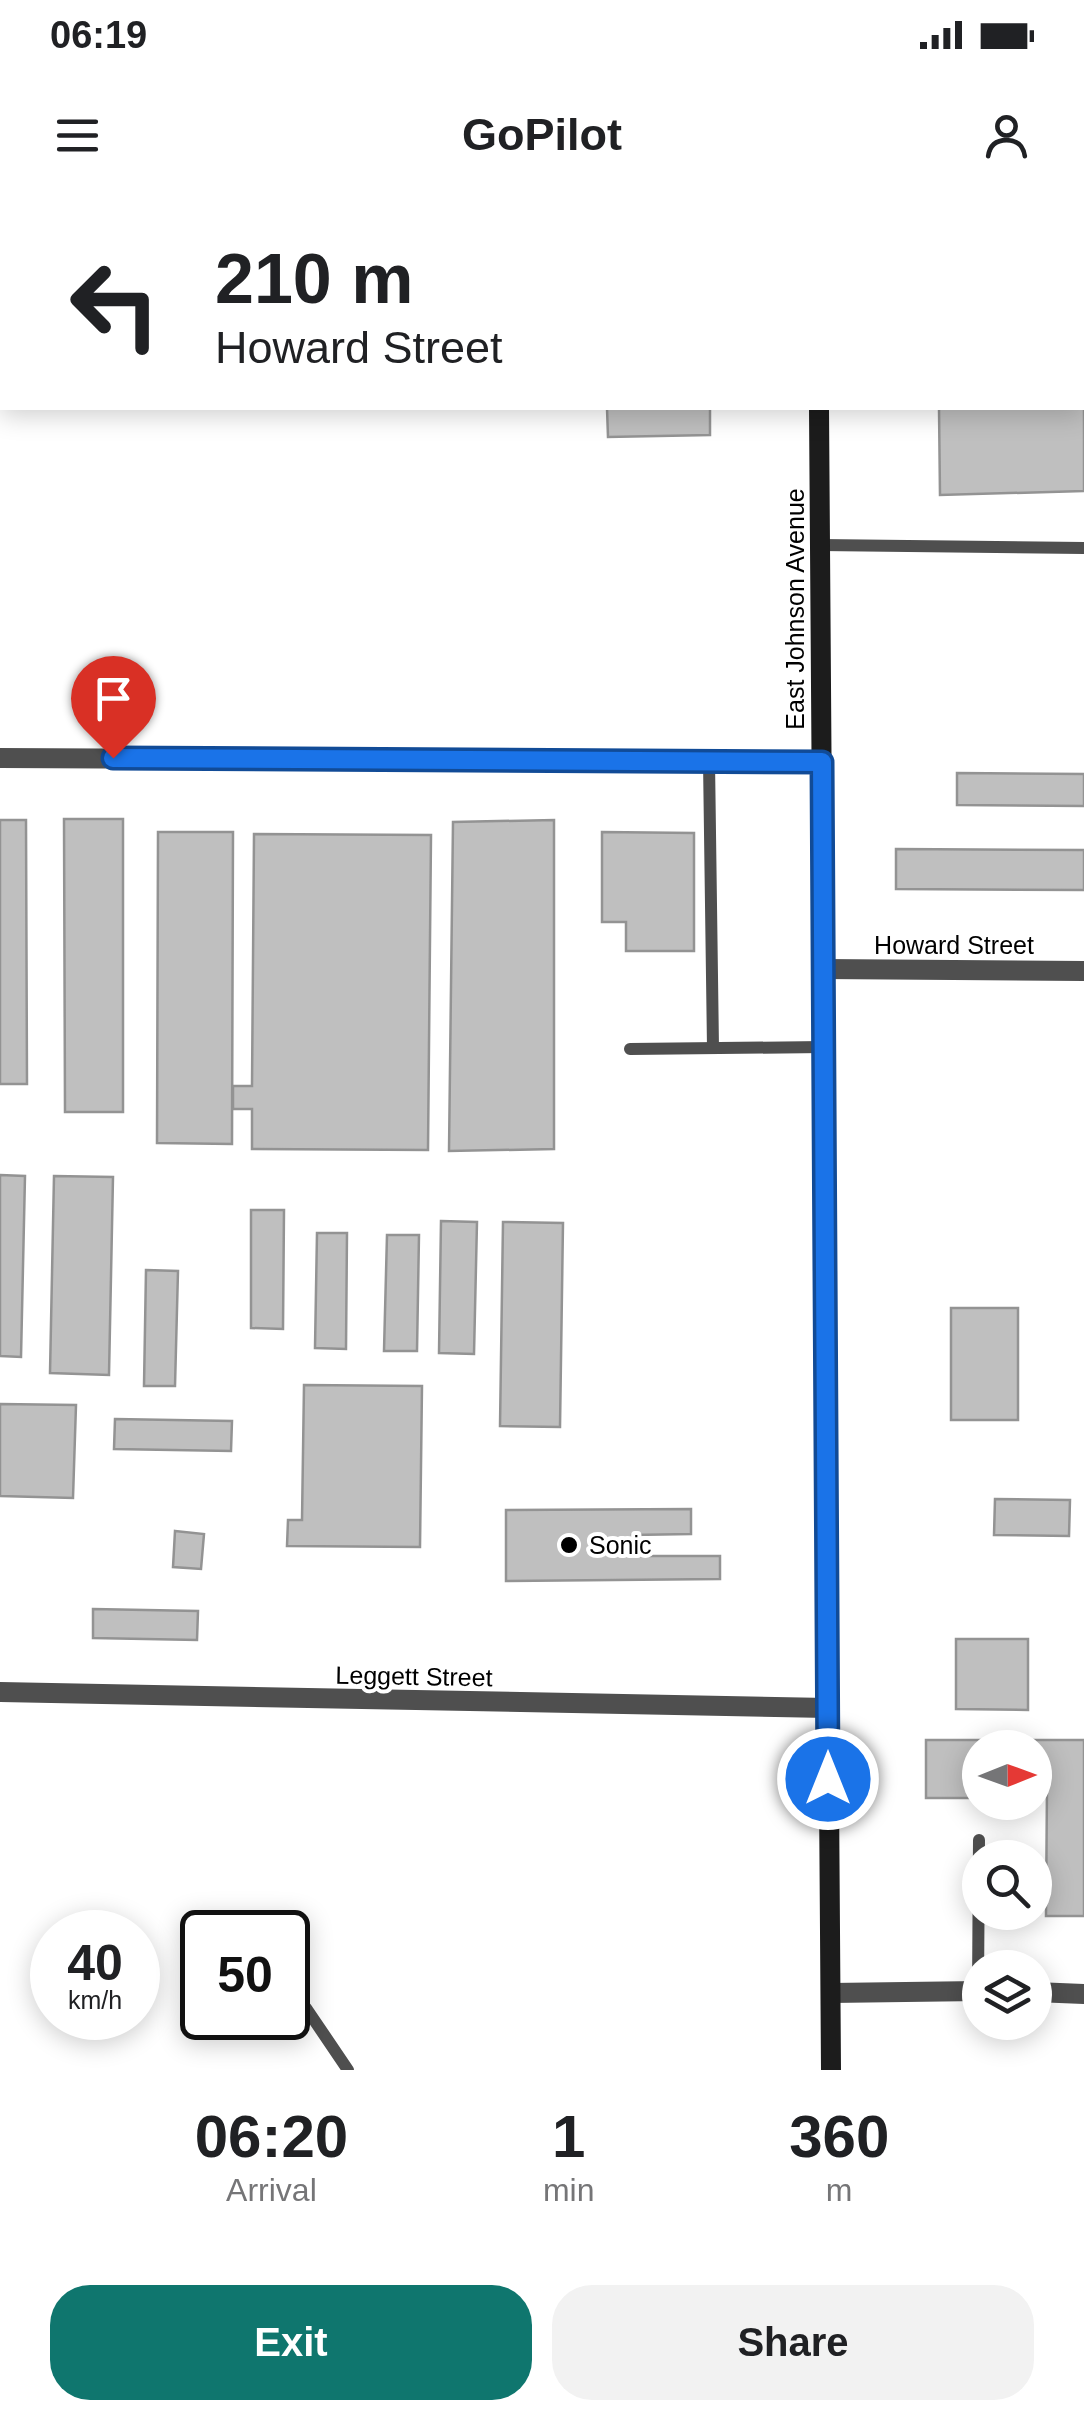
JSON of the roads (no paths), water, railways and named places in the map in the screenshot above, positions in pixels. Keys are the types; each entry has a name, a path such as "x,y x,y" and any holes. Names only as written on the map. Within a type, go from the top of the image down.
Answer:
{"main road":[{"name":"East Johnson Avenue","path":"819,410 830,2070"}],"street":[{"path":"0,758 822,762"},
{"name":"Howard Street","path":"824,970 1084,971"},
{"name":"Leggett Street","path":"0,1692 828,1708"},
{"path":"831,1993 962,1990"},
{"path":"1052,1993 1084,1994"}],"lane":[{"path":"820,545 1084,548"},
{"path":"710,761 714,1048"},
{"path":"630,1049 824,1047"},
{"path":"310,2014 348,2070"}],"place":[{"name":"Sonic","path":"569,1545"}]}
